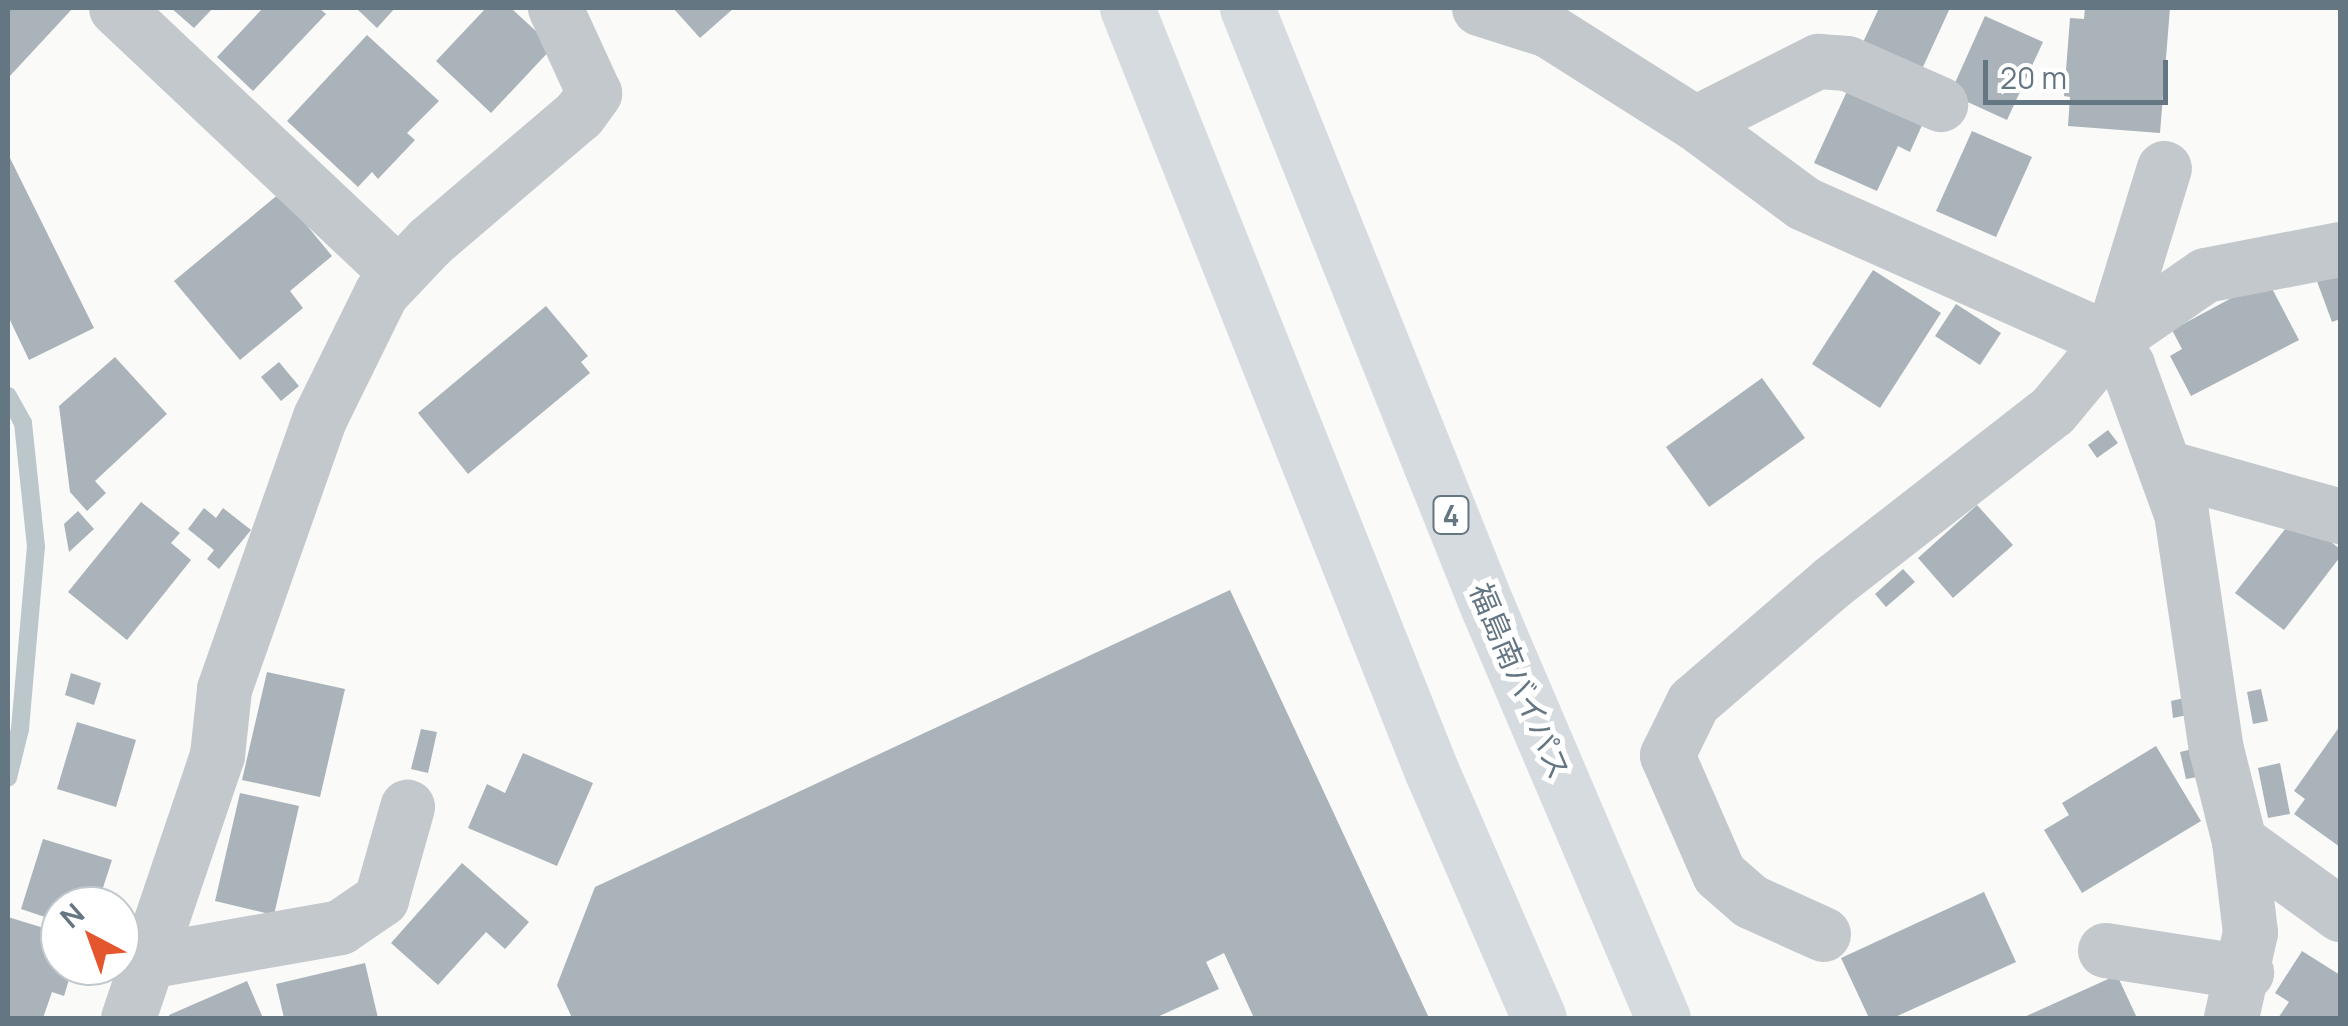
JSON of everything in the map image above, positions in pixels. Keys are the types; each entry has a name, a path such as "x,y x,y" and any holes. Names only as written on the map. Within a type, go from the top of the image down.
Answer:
{"highway":[{"path":"1127,8 1432,772 1539,1018"},
{"name":"福島南バイパス","path":"1247,8 1488,608 1663,1018"}],"street":[{"path":"116,8 398,274"},
{"path":"128,1018 217,756 224,690 320,416 382,292 579,114 594,93 555,8"},
{"path":"1479,8 1548,30 1695,123 1803,203 2111,340"},
{"path":"1695,123 1818,61 1847,63 1940,104"},
{"path":"2104,950 2239,995 2250,932 2239,841 2216,748 2168,468 2111,340 2164,168"},
{"path":"1823,934 1750,902 1719,874 1667,755 1694,702 1832,582 2052,411 2111,340 2205,275 2340,249"},
{"path":"2168,468 2340,516"},
{"path":"148,961 340,927 381,899 408,807"},
{"path":"2239,841 2340,914"}],"building":[{"path":"8,8 73,8 8,78"},
{"path":"171,8 213,8 194,28"},
{"path":"263,8 319,8 326,14 253,91 217,57"},
{"path":"356,8 395,8 377,28"},
{"path":"486,8 511,8 553,47 491,113 436,61"},
{"path":"673,8 734,8 700,38"},
{"path":"1879,8 1950,8 1917,80 1858,53"},
{"path":"2085,8 2170,8 2160,133 2068,126 2070,97 2064,96 2070,18 2084,19"},
{"path":"1985,16 2043,42 2007,120 1950,94"},
{"path":"367,35 439,101 407,133 415,140 378,179 372,172 358,187 287,121"},
{"path":"1853,78 1928,112 1910,152 1898,146 1877,191 1814,163"},
{"path":"1972,131 2032,157 1996,237 1936,211"},
{"path":"8,154 94,328 29,360 8,316"},
{"path":"280,193 332,256 290,291 303,308 240,360 174,281"},
{"path":"2340,269 2340,319 2332,322 2314,273"},
{"path":"1873,270 1941,313 1880,408 1812,364"},
{"path":"2267,279 2299,340 2191,396 2170,356 2182,349 2172,330"},
{"path":"1956,304 2001,333 1980,365 1935,336"},
{"path":"546,306 588,356 581,362 590,373 468,474 418,413"},
{"path":"115,357 167,414 95,481 106,493 87,511 70,492 59,406"},
{"path":"279,362 299,386 281,401 261,377"},
{"path":"1762,378 1805,438 1709,507 1666,447"},
{"path":"2108,430 2118,443 2097,458 2088,445"},
{"path":"141,502 180,533 171,543 191,560 127,640 68,592"},
{"path":"1977,505 2013,545 1953,598 1918,558"},
{"path":"204,508 216,518 223,508 251,530 219,569 207,559 214,550 188,529"},
{"path":"78,511 94,529 69,552 64,524"},
{"path":"2296,515 2340,549 2340,557 2284,630 2235,593"},
{"path":"1903,569 1915,582 1886,607 1875,594"},
{"path":"1230,590 1429,1018 1254,1018 1224,953 1206,962 1219,989 1155,1018 572,1018 557,985 595,887"},
{"path":"267,672 345,689 320,797 242,780"},
{"path":"71,673 101,683 94,705 65,695"},
{"path":"2261,689 2268,721 2253,724 2247,692"},
{"path":"2189,697 2192,714 2173,718 2171,701"},
{"path":"77,722 136,740 116,807 57,789"},
{"path":"2340,726 2340,847 2294,814 2305,799 2294,791"},
{"path":"421,729 437,732 428,773 411,769"},
{"path":"2156,746 2201,821 2082,893 2044,830 2069,815 2062,803"},
{"path":"2197,748 2203,776 2186,779 2180,752"},
{"path":"523,753 593,783 557,866 468,828 487,784 505,793"},
{"path":"2280,763 2290,814 2268,818 2258,768"},
{"path":"240,793 299,806 274,915 215,901"},
{"path":"43,839 112,860 104,886 40,886 40,915 21,909"},
{"path":"462,863 529,922 505,949 486,932 438,985 391,943"},
{"path":"1984,892 2016,962 1893,1018 1869,1018 1841,958"},
{"path":"8,917 40,927 40,986 67,986 64,996 52,992 43,1018 8,1018"},
{"path":"2302,951 2340,975 2340,1018 2278,1018 2289,1002 2275,993"},
{"path":"365,963 378,1018 284,1018 276,984"},
{"path":"2117,975 2137,1018 2022,1018"},
{"path":"247,981 263,1018 170,1018 169,1015"}],"waterway":[{"path":"8,396 23,423 36,546 20,729 8,778"}]}
